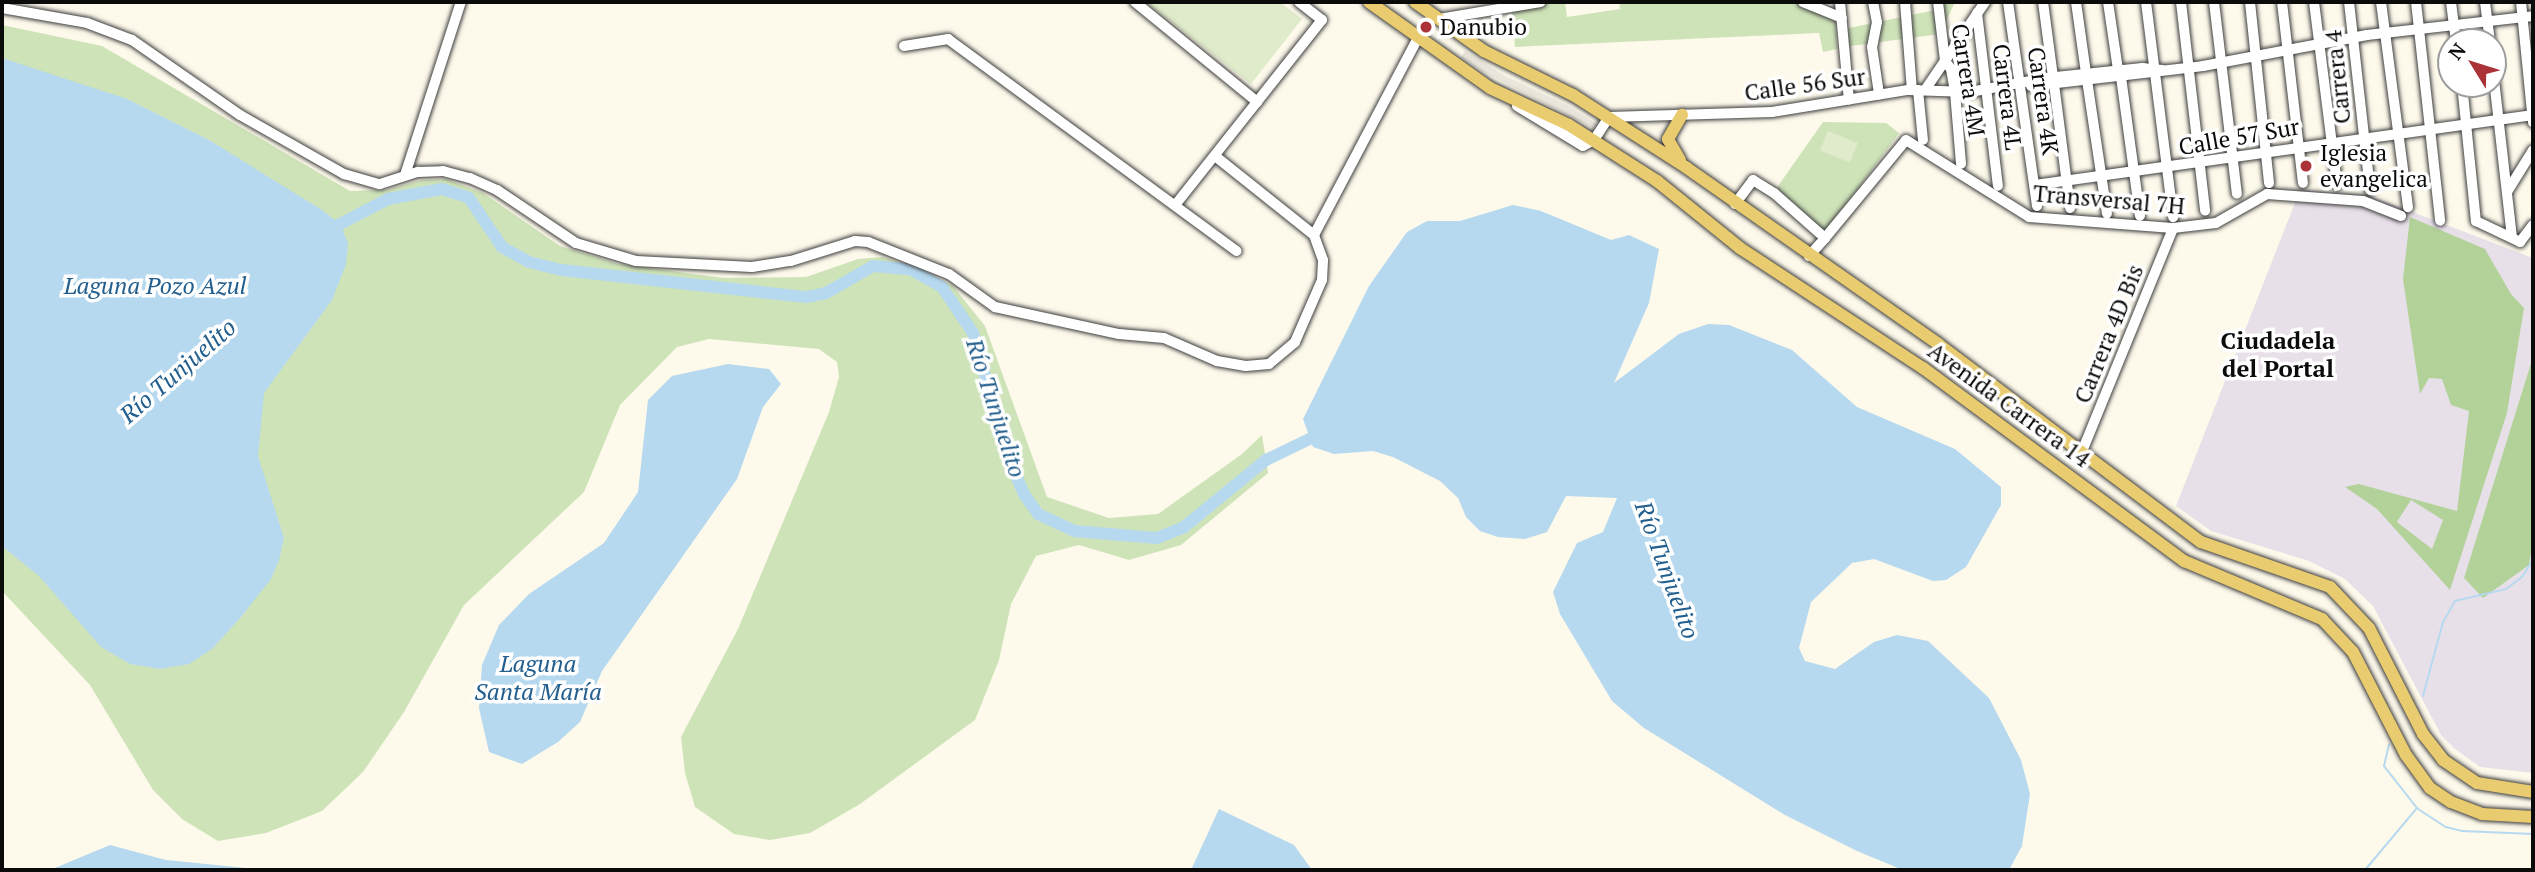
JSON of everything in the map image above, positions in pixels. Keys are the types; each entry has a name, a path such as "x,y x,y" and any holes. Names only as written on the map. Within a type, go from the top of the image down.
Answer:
{"main road":[{"name":"Avenida Carrera 14","path":"1369,2 1490,88 1594,140 1664,187 1753,257 1934,376 2184,561 2230,584 2302,608 2332,627 2361,665 2413,768 2441,796 2482,814 2533,817"},
{"name":"Avenida Carrera 14","path":"1415,2 1498,60 1609,117 1687,168 1938,344 2081,454 2211,548 2310,577 2339,594 2369,628 2423,734 2443,760 2477,783 2532,792"},
{"path":"1682,115 1668,139 1687,168"}],"street":[{"path":"405,175 461,2"},
{"path":"1135,2 1257,102"},
{"path":"1176,204 1322,20 1299,2"},
{"path":"1439,19 1541,2"},
{"path":"1803,2 1842,18"},
{"path":"1840,2 1849,100"},
{"path":"1873,2 1877,22 1872,47 1879,94"},
{"path":"1905,2 1923,140"},
{"name":"Carrera 4M","path":"1938,2 1945,61 1955,92 1961,164"},
{"path":"1918,90 1945,61 1985,2"},
{"name":"Carrera 4K","path":"2008,2 2022,85 2037,206"},
{"path":"2043,2 2070,208"},
{"path":"2076,2 2107,214"},
{"path":"2108,2 2140,216"},
{"path":"2146,2 2173,216"},
{"path":"2181,2 2205,211"},
{"path":"2214,2 2237,194"},
{"path":"2250,2 2269,183"},
{"path":"2282,2 2303,183"},
{"path":"2314,2 2337,185"},
{"name":"Carrera 4","path":"2349,2 2370,190"},
{"path":"2381,2 2398,132"},
{"path":"2416,2 2440,221"},
{"path":"2451,2 2454,28"},
{"path":"2485,2 2488,28"},
{"path":"2521,2 2528,17 2533,122"},
{"path":"2,8 87,23 132,40 240,115 344,174 380,184 405,175 443,171 470,178 497,190 576,243 636,261 752,267 791,261 855,241 868,242 950,274 995,307 1119,334 1164,338 1216,361 1246,366 1269,364 1295,342 1322,280 1323,260 1314,235 1215,156"},
{"name":"Carrera 4L","path":"1977,13 1998,186"},
{"name":"Calle 56 Sur","path":"1609,117 1772,112 1879,94 1918,90 1955,92 2006,87 2221,63 2319,43 2454,24 2528,17"},
{"path":"1314,235 1418,38"},
{"path":"904,46 948,39 1237,251"},
{"path":"2464,98 2479,225 2517,240"},
{"path":"2496,98 2507,192 2517,240"},
{"name":"Calle 57 Sur","path":"2035,185 2167,169 2364,136 2533,115"},
{"path":"1594,140 1609,117"},
{"name":"Transversal 7H","path":"1825,238 1906,140 2029,217 2173,228 2217,223 2267,194 2363,201 2405,211 2398,132"},
{"path":"2507,192 2533,150"},
{"path":"1735,204 1753,180 1774,192 1825,238 1809,256"},
{"path":"2517,240 2533,225"},
{"name":"Carrera 4D Bis","path":"2081,454 2173,228"}],"shaded area":[{"path":"1465,51 1507,77 1567,105 1597,124 1593,128 1482,71 1461,57"},
{"path":"2300,190 2368,195 2533,258 2533,773 2480,767 2441,735 2373,606 2345,579 2309,561 2211,531 2176,506"}],"green space":[{"path":"1146,2 1280,2 1302,19 1251,84"},
{"path":"1565,2 1567,17 1620,9 1619,2 1793,2 1835,19 1837,49 1823,52 1819,33 1515,47 1512,8"},
{"path":"1940,2 1955,2 1940,34 1843,47 1844,29 1940,9"},
{"path":"2,25 102,46 350,191 386,190 422,180 446,179 483,193 560,246 618,264 724,278 806,277 858,259 882,257 915,267 953,286 985,326 1047,497 1109,518 1158,514 1242,454 1262,435 1268,473 1181,545 1129,560 1079,545 1036,556 1011,604 999,660 975,720 860,804 810,833 770,840 734,834 695,807 685,773 681,737 738,629 829,412 839,377 837,362 819,349 709,339 677,347 620,405 584,492 464,605 404,712 363,772 322,811 266,833 218,841 182,819 153,790 90,685 2,591"},
{"path":"1823,122 1886,123 1899,133 1821,238 1771,196"},
{"path":"1828,131 1858,143 1850,162 1820,150"},
{"path":"2410,217 2485,249 2511,294 2524,308 2507,413 2450,590 2377,509 2345,487 2359,484 2457,511 2469,411 2451,405 2442,379 2429,378 2420,394 2403,279","holes":["2411,500 2443,520 2432,549 2397,522"]},
{"path":"2533,357 2533,540 2529,565 2483,598 2464,578"}],"water":[{"name":"Laguna Pozo Azul","path":"2,58 127,99 209,140 322,210 340,224 348,243 346,264 332,300 264,393 258,456 284,538 279,560 271,579 241,617 212,649 189,664 160,669 130,664 101,647 39,576 2,546"},
{"path":"1513,205 1541,211 1611,240 1629,235 1659,249 1649,303 1614,383 1679,334 1708,324 1729,325 1792,350 1857,407 1955,449 2001,487 2001,505 1966,567 1946,580 1933,581 1874,559 1852,563 1811,602 1799,648 1805,661 1835,669 1874,642 1897,635 1928,641 1989,698 2021,760 2030,794 2022,846 2009,870 1903,870 1857,851 1785,815 1644,728 1612,701 1560,614 1553,592 1577,543 1603,532 1617,498 1566,496 1547,532 1525,539 1498,537 1480,531 1466,517 1458,498 1440,481 1393,457 1373,451 1334,454 1313,447 1303,419 1369,286 1407,232 1427,221 1460,221"},
{"name":"Laguna Santa María","path":"728,364 769,369 781,384 763,407 737,479 602,671 580,722 558,742 522,764 489,752 479,708 482,665 499,625 529,594 604,543 638,492 648,400 672,376"},
{"path":"1219,809 1294,845 1312,870 1191,870"},
{"path":"110,845 166,860 267,870 50,870"}],"waterway":[{"name":"Río Tunjuelito","path":"329,236 340,224 388,199 442,189 469,198 502,247 529,262 561,270 807,297 826,293 873,266 910,269 942,287 973,333 1008,457 1024,494 1038,514 1074,531 1157,538 1184,527 1266,460 1324,432"},
{"path":"2423,696 2443,622 2455,601 2506,589 2522,577 2533,560"},
{"path":"2365,870 2417,808 2384,766 2389,745"},
{"path":"2418,809 2446,827 2462,831 2533,834"}],"place":[{"name":"Danubio","path":"1426,27"},
{"name":"Iglesia evangelica","path":"2306,166"}],"district":[{"name":"Ciudadela del Portal","path":"2278,355"}]}
